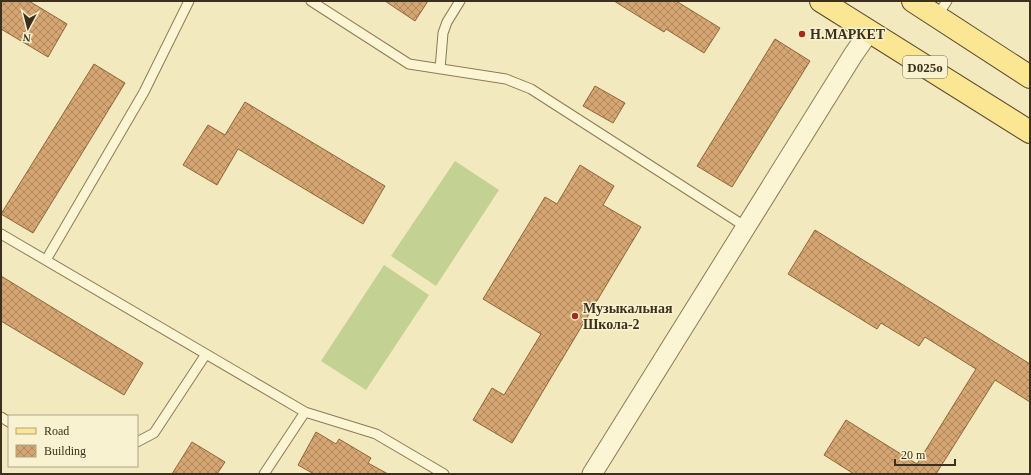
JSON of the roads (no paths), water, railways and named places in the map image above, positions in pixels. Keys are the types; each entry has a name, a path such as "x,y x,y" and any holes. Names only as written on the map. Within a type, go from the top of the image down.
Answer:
{"main road":[{"name":"D025o","path":"821,1 1030,132"},
{"path":"913,1 942,8 1030,77"}],"street":[{"path":"592,474 853,55 869,32"}],"lane":[{"path":"46,260 144,92 189,1"},
{"path":"311,1 409,64 506,79 531,89 746,227"},
{"path":"440,69 443,33 460,1"},
{"path":"1,234 305,412 376,434 444,474"},
{"path":"138,441 154,433 206,354"},
{"path":"264,474 305,412"}],"place":[{"name":"Н.МАРКЕТ","path":"802,34"},
{"name":"Музыкальная Школа-2","path":"575,316"}]}
